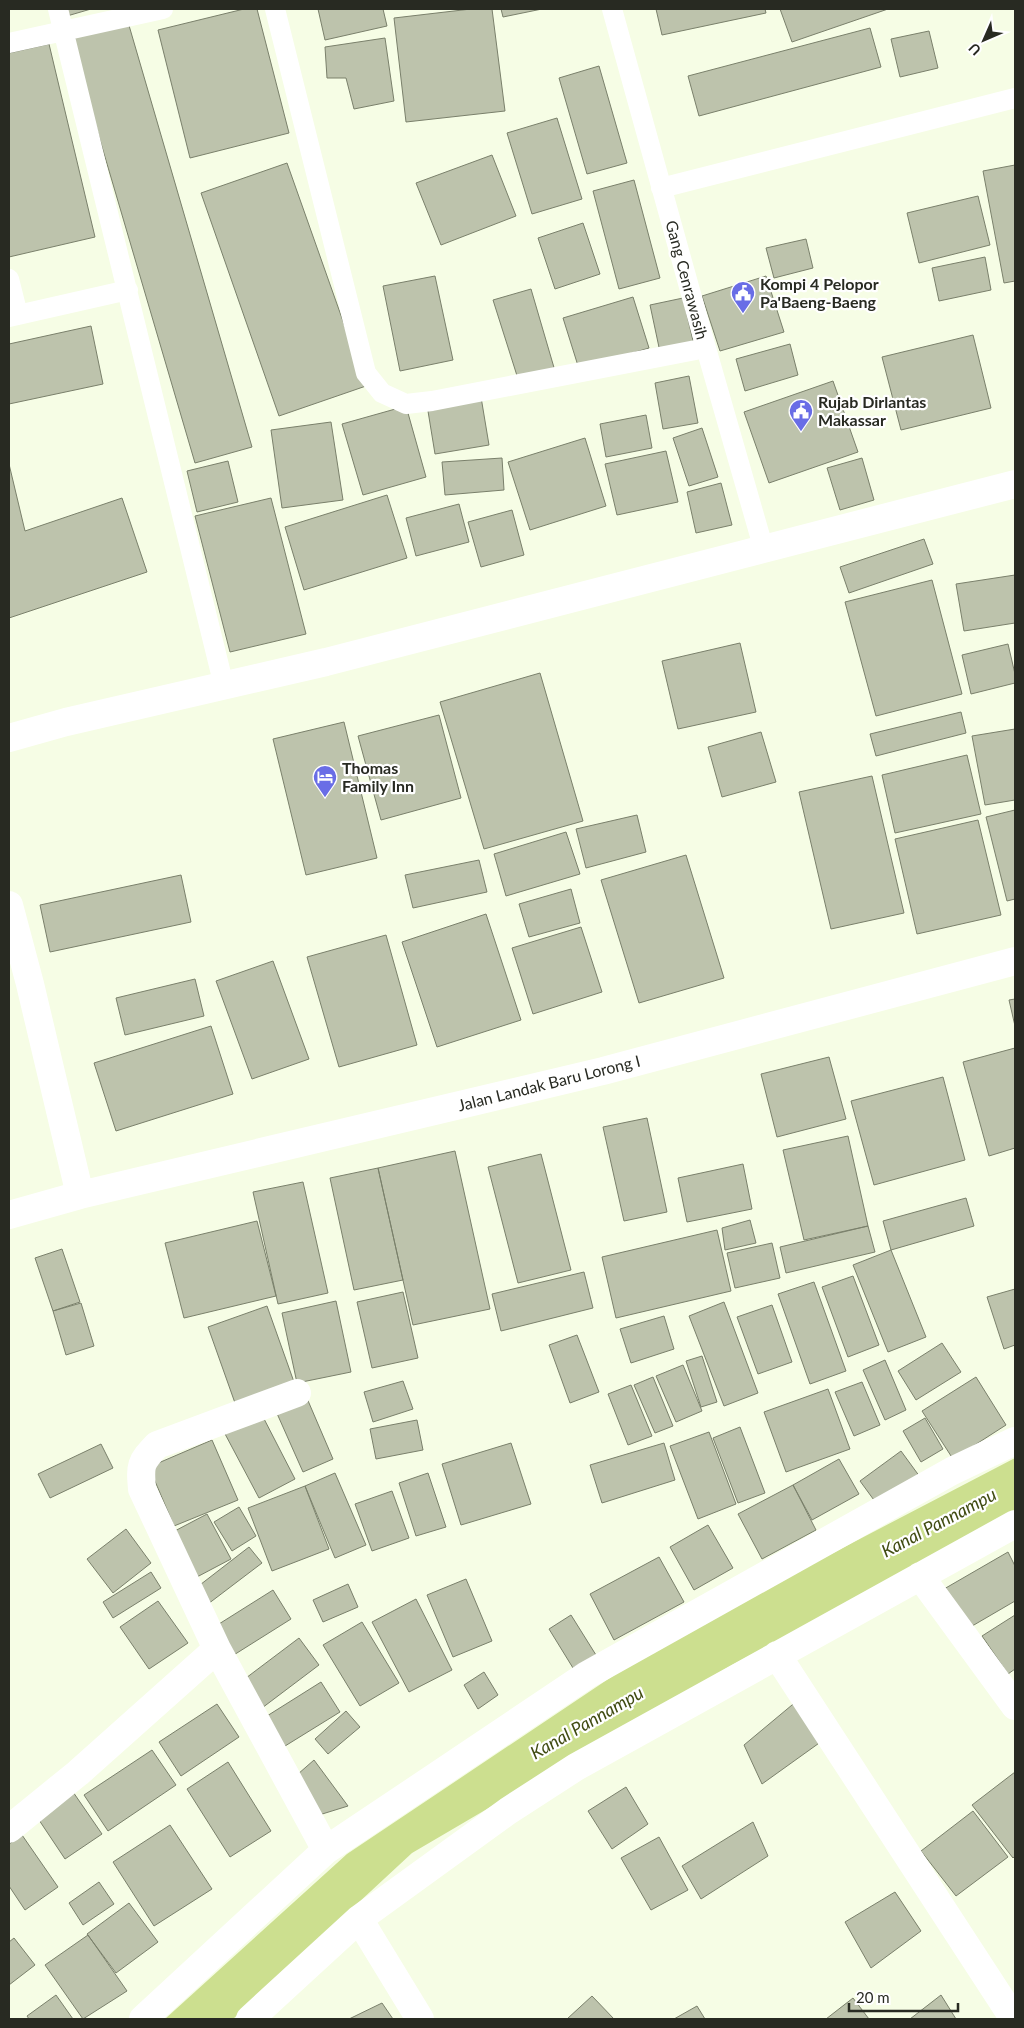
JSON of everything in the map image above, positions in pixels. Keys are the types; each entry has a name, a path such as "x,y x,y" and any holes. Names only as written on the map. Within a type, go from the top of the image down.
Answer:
{"street":[{"path":"9,738 66,722 335,660 1015,484"},
{"path":"9,905 30,984 80,1196"},
{"name":"Jalan Landak Baru Lorong I","path":"9,1215 80,1196 603,1071 1015,961"},
{"path":"297,1393 157,1445 143,1459 141,1471 142,1489 217,1650 326,1850"},
{"path":"143,2019 326,1850 587,1675 952,1472 1015,1441"},
{"path":"250,2019 359,1918 508,1811 576,1767 1015,1524"},
{"path":"920,1576 1015,1706"},
{"path":"9,1828 78,1773 217,1650"},
{"path":"777,1655 1014,2019"},
{"path":"359,1918 420,2019"}],"lane":[{"path":"58,9 224,686"},
{"path":"9,43 64,29 163,9"},
{"path":"275,9 366,373 382,393 406,404 432,401 706,348"},
{"name":"Gang Cenrawasih","path":"612,9 764,550"},
{"path":"662,188 1015,98"},
{"path":"9,279 13,316 128,290"}],"water":[{"name":"Kanal Pannampu","path":"1015,1458 1015,1514 732,1665 412,1853 233,2019 165,2019 347,1854 668,1639"}],"building":[{"path":"65,9 91,9 67,16"},
{"path":"244,9 257,9 289,133 190,158 158,30"},
{"path":"318,9 383,9 387,26 325,40"},
{"path":"471,9 492,9 505,111 406,122 394,18"},
{"path":"501,9 542,9 503,17"},
{"path":"656,9 765,9 766,13 662,35"},
{"path":"780,9 888,9 792,42"},
{"path":"128,22 252,447 195,463 70,38"},
{"path":"870,28 881,67 699,116 688,76"},
{"path":"929,31 938,68 900,77 891,39"},
{"path":"385,38 394,101 354,109 346,78 327,78 325,47"},
{"path":"49,44 95,237 9,257 9,53"},
{"path":"599,66 627,163 587,174 559,78"},
{"path":"557,118 582,199 532,214 507,133"},
{"path":"492,155 516,216 441,245 416,183"},
{"path":"287,163 366,386 279,416 201,193"},
{"path":"1015,165 1015,281 1004,283 983,171"},
{"path":"634,180 660,278 619,289 593,191"},
{"path":"978,196 990,245 919,263 907,213"},
{"path":"583,223 600,274 555,289 538,238"},
{"path":"806,239 813,268 774,278 766,248"},
{"path":"985,257 991,290 939,301 932,268"},
{"path":"435,276 453,360 400,371 383,286"},
{"name":"Kompi 4 Pelopor Pa'Baeng-Baeng","path":"766,276 784,332 720,351 702,296"},
{"path":"531,289 555,371 519,382 493,300"},
{"path":"633,297 649,348 579,369 563,318"},
{"path":"683,298 694,345 660,352 650,305"},
{"path":"91,326 103,384 9,404 9,344"},
{"path":"973,335 991,408 901,430 882,357"},
{"path":"790,344 798,375 745,391 736,359"},
{"path":"689,376 698,423 663,429 655,383"},
{"name":"Rujab Dirlantas Makassar","path":"833,381 858,452 769,483 744,412"},
{"path":"481,397 489,445 435,454 427,405"},
{"path":"406,406 426,477 363,495 342,424"},
{"path":"646,415 652,448 606,457 600,424"},
{"path":"331,422 343,500 282,508 271,430"},
{"path":"702,428 718,477 689,486 673,438"},
{"path":"585,438 606,506 530,530 508,462"},
{"path":"666,451 678,502 617,515 605,464"},
{"path":"502,458 504,490 445,495 442,462"},
{"path":"862,458 874,500 840,510 827,468"},
{"path":"228,461 238,502 197,512 187,471"},
{"path":"9,464 25,531 122,498 147,572 9,618"},
{"path":"721,483 732,525 696,533 687,492"},
{"path":"387,495 407,558 304,590 285,527"},
{"path":"271,498 306,634 230,652 195,516"},
{"path":"459,504 469,542 416,556 406,518"},
{"path":"512,510 524,555 481,567 468,522"},
{"path":"924,539 933,564 849,593 840,567"},
{"path":"1015,575 1015,623 964,631 956,584"},
{"path":"932,580 962,694 876,716 845,602"},
{"path":"740,643 756,712 678,729 662,661"},
{"path":"1008,644 1015,674 1015,683 971,694 962,655"},
{"path":"540,673 583,821 484,849 440,702"},
{"path":"961,712 966,733 876,756 870,734"},
{"path":"439,715 461,798 381,820 358,736"},
{"name":"Thomas Family Inn","path":"344,722 377,858 306,875 273,739"},
{"path":"1015,729 1015,800 985,805 972,736"},
{"path":"761,732 776,782 722,797 708,747"},
{"path":"967,755 981,814 895,833 882,775"},
{"path":"872,776 904,913 831,929 799,792"},
{"path":"1015,810 1015,899 1007,901 986,817"},
{"path":"637,815 646,852 586,868 576,829"},
{"path":"978,820 1001,915 917,934 895,839"},
{"path":"566,832 580,874 506,896 494,854"},
{"path":"686,855 724,978 639,1003 601,880"},
{"path":"479,860 487,892 413,908 405,875"},
{"path":"181,875 191,922 50,952 40,905"},
{"path":"571,889 580,923 529,937 519,904"},
{"path":"486,914 521,1020 437,1047 402,942"},
{"path":"581,927 602,992 533,1014 512,948"},
{"path":"386,935 417,1045 339,1067 307,957"},
{"path":"273,961 309,1059 252,1079 216,981"},
{"path":"195,979 204,1016 125,1035 116,998"},
{"path":"1015,999 1015,1026 1009,1000"},
{"path":"211,1026 233,1094 116,1131 94,1063"},
{"path":"1015,1048 1015,1148 989,1156 963,1062"},
{"path":"829,1057 846,1119 777,1137 761,1074"},
{"path":"943,1077 965,1160 874,1185 851,1101"},
{"path":"647,1118 667,1212 624,1221 603,1127"},
{"path":"848,1136 868,1226 804,1240 783,1150"},
{"path":"455,1151 490,1309 413,1325 378,1168"},
{"path":"541,1154 571,1270 518,1283 488,1167"},
{"path":"743,1164 752,1209 687,1222 678,1178"},
{"path":"378,1168 403,1280 354,1290 330,1178"},
{"path":"303,1182 328,1293 278,1304 253,1192"},
{"path":"966,1198 974,1226 891,1250 883,1221"},
{"path":"750,1220 756,1243 725,1250 722,1228"},
{"path":"257,1221 276,1296 184,1318 165,1243"},
{"path":"868,1226 875,1252 786,1273 780,1247"},
{"path":"717,1230 731,1291 616,1318 602,1257"},
{"path":"772,1243 780,1278 735,1288 727,1253"},
{"path":"62,1249 80,1302 53,1311 35,1258"},
{"path":"891,1250 926,1337 888,1352 853,1265"},
{"path":"584,1272 593,1308 501,1331 492,1294"},
{"path":"853,1276 879,1345 848,1357 822,1287"},
{"path":"814,1282 846,1371 810,1384 778,1294"},
{"path":"1015,1289 1015,1345 1004,1349 987,1297"},
{"path":"403,1292 418,1358 372,1368 357,1302"},
{"path":"336,1301 351,1372 297,1383 282,1313"},
{"path":"724,1302 758,1393 724,1406 689,1316"},
{"path":"81,1303 94,1346 66,1355 53,1311"},
{"path":"772,1305 792,1362 758,1374 737,1317"},
{"path":"267,1306 294,1382 235,1403 208,1327"},
{"path":"664,1316 674,1349 631,1363 620,1329"},
{"path":"577,1335 599,1392 570,1403 549,1345"},
{"path":"942,1343 961,1372 916,1400 898,1371"},
{"path":"702,1356 717,1402 701,1407 686,1361"},
{"path":"885,1360 906,1410 885,1420 863,1370"},
{"path":"683,1365 702,1411 676,1422 656,1376"},
{"path":"653,1377 673,1426 655,1433 634,1385"},
{"path":"976,1377 1006,1425 953,1459 922,1411"},
{"path":"403,1381 413,1409 373,1422 364,1392"},
{"path":"862,1382 880,1425 854,1436 835,1392"},
{"path":"631,1385 652,1436 628,1445 608,1394"},
{"path":"828,1389 850,1449 786,1472 764,1412"},
{"path":"306,1396 333,1459 303,1472 275,1409"},
{"path":"261,1413 295,1479 259,1498 224,1432"},
{"path":"925,1418 943,1449 921,1462 903,1431"},
{"path":"417,1420 423,1450 376,1459 370,1429"},
{"path":"740,1427 765,1493 738,1503 713,1438"},
{"path":"709,1432 736,1504 698,1519 670,1446"},
{"path":"212,1440 238,1500 174,1526 149,1467"},
{"path":"511,1443 531,1504 461,1525 442,1464"},
{"path":"664,1443 675,1480 602,1503 590,1465"},
{"path":"101,1444 113,1468 50,1498 38,1474"},
{"path":"901,1451 920,1477 879,1507 860,1481"},
{"path":"839,1459 859,1494 812,1520 793,1485"},
{"path":"335,1473 366,1545 335,1558 305,1486"},
{"path":"428,1473 446,1527 416,1536 399,1483"},
{"path":"793,1485 816,1530 762,1559 738,1514"},
{"path":"305,1486 329,1549 272,1571 248,1508"},
{"path":"392,1491 409,1538 372,1551 355,1504"},
{"path":"239,1507 256,1536 232,1551 214,1522"},
{"path":"207,1514 231,1559 195,1578 171,1533"},
{"path":"708,1525 733,1568 694,1590 670,1547"},
{"path":"126,1529 151,1563 113,1593 87,1559"},
{"path":"249,1547 262,1563 208,1604 196,1588"},
{"path":"1008,1552 1015,1566 1015,1601 967,1629 944,1589"},
{"path":"659,1557 684,1602 614,1640 590,1594"},
{"path":"151,1572 161,1588 113,1618 103,1602"},
{"path":"466,1579 492,1641 453,1657 427,1595"},
{"path":"348,1584 358,1607 323,1622 313,1600"},
{"path":"273,1590 291,1619 229,1658 211,1629"},
{"path":"416,1599 452,1670 409,1692 372,1622"},
{"path":"158,1601 188,1643 149,1669 120,1627"},
{"path":"571,1615 596,1655 573,1668 549,1629"},
{"path":"1015,1615 1015,1669 1008,1674 982,1636"},
{"path":"362,1622 399,1683 360,1706 323,1645"},
{"path":"299,1638 319,1665 262,1708 242,1681"},
{"path":"484,1672 498,1695 478,1709 464,1685"},
{"path":"321,1682 340,1712 277,1751 259,1721"},
{"path":"798,1700 822,1741 762,1784 744,1745"},
{"path":"217,1704 239,1737 181,1776 159,1742"},
{"path":"346,1711 360,1727 328,1754 315,1739"},
{"path":"152,1750 176,1785 108,1831 84,1795"},
{"path":"314,1760 348,1806 319,1815 298,1774"},
{"path":"228,1762 271,1831 230,1857 187,1789"},
{"path":"1015,1772 1015,1856 1013,1858 972,1805"},
{"path":"626,1787 648,1824 612,1849 588,1811"},
{"path":"71,1789 102,1834 65,1859 35,1814"},
{"path":"973,1811 1008,1857 956,1896 921,1851"},
{"path":"753,1822 768,1856 701,1899 682,1866"},
{"path":"170,1825 212,1889 154,1926 113,1862"},
{"path":"22,1835 58,1887 25,1910 9,1886 9,1844"},
{"path":"659,1837 688,1890 651,1910 621,1858"},
{"path":"99,1882 114,1904 83,1925 69,1903"},
{"path":"895,1892 921,1931 871,1968 845,1922"},
{"path":"129,1903 158,1942 116,1973 87,1934"},
{"path":"88,1935 127,1991 83,2019 45,1965"},
{"path":"14,1938 35,1965 9,1985 9,1942"},
{"path":"56,1995 73,2019 29,2019 27,2016"},
{"path":"941,1995 956,2019 910,2019"},
{"path":"592,1996 614,2019 567,2019"},
{"path":"853,1998 869,2019 826,2019"},
{"path":"382,2003 393,2019 349,2019"},
{"path":"697,2006 705,2019 674,2019"}],"place":[{"name":"Kompi 4 Pelopor Pa'Baeng-Baeng","path":"743,314"},
{"name":"Rujab Dirlantas Makassar","path":"801,432"},
{"name":"Thomas Family Inn","path":"325,798"}]}
